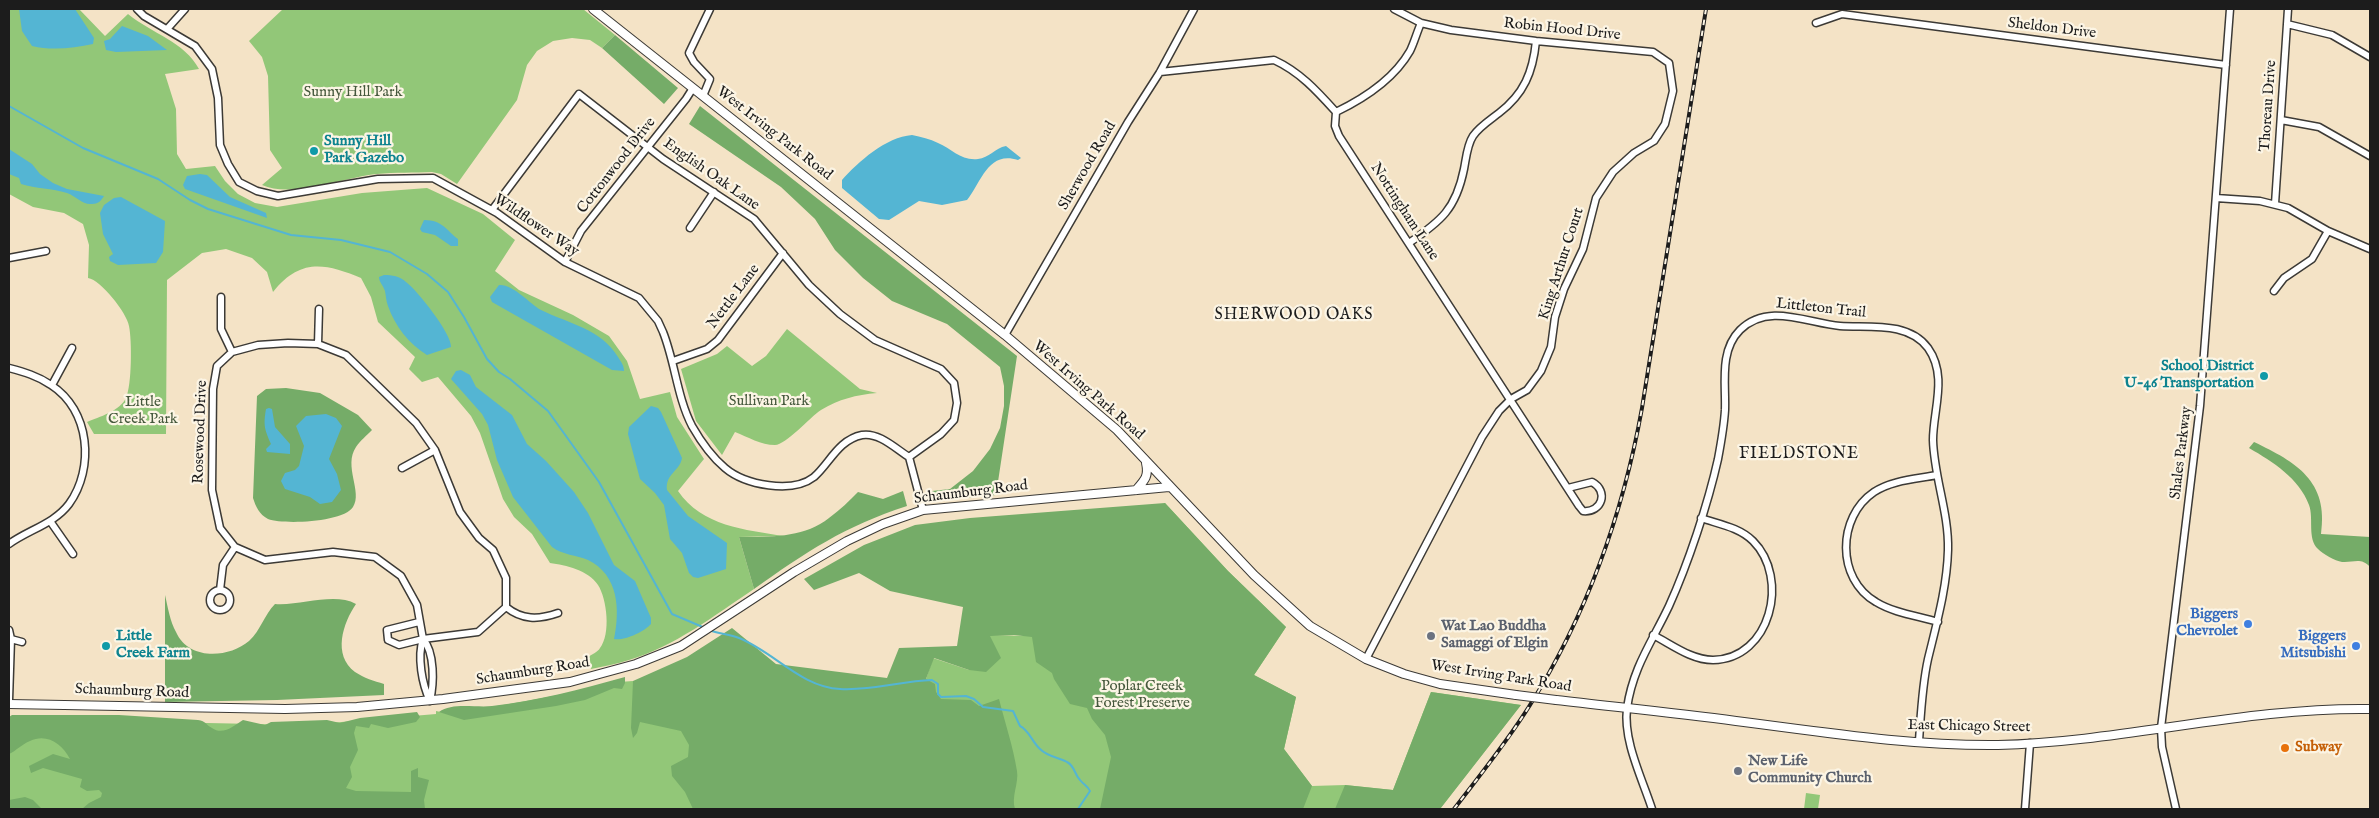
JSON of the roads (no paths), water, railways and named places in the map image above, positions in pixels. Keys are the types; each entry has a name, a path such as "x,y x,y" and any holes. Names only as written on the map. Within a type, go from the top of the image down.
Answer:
{"main road":[{"name":"West Irving Park Road","path":"593,9 1005,335 1117,430 1254,575 1310,626 1366,659 1440,684 1627,708"},
{"path":"1136,490 1146,479 1148,473 1145,461"},
{"name":"Schaumburg Road","path":"9,702 285,709 357,707 430,701 570,682 636,664 681,646 794,572 847,541 883,524 923,510 1169,487"},
{"name":"East Chicago Street","path":"1627,708 1857,737 1997,745 2124,735 2161,728 2314,710 2370,709"}],"street":[{"name":"Wildflower Way","path":"137,9 144,16 168,28 195,46 212,69 218,98 220,145 228,164 239,182 257,192 278,196 378,179 433,178 492,210 565,262 639,298 658,321 673,361 693,428 724,468 738,476 779,487 795,486 812,478 841,445 862,435 880,438 909,457"},
{"path":"168,28 186,9"},
{"path":"703,96 710,79 694,62 689,53 710,9"},
{"name":"Sherwood Road","path":"1005,335 1128,122 1160,72 1192,9"},
{"name":"Robin Hood Drive","path":"1394,9 1421,22 1451,30 1536,41 1653,52 1669,62"},
{"name":"Shales Parkway","path":"2176,809 2162,747 2161,728 2200,406 2230,9"},
{"name":"Thoreau Drive","path":"2274,204 2288,9"},
{"name":"Sheldon Drive","path":"1816,23 1842,14 2226,65"},
{"path":"1160,72 1274,60 1289,67 1305,79 1336,112 1366,98 1388,77 1409,52 1421,22"},
{"path":"2287,24 2332,35 2370,57"},
{"path":"1409,243 1436,225 1454,203 1461,187 1472,136 1510,105 1521,92 1531,71 1536,41"},
{"name":"King Arthur Court","path":"1366,659 1482,437 1499,411 1511,399 1527,390 1541,371 1551,347 1555,317 1564,289 1583,249 1596,198 1613,172 1634,154 1654,141 1665,124 1672,91 1669,62"},
{"name":"Cottonwood Drive","path":"565,262 581,231 693,88"},
{"name":"English Oak Lane","path":"492,210 580,94 648,147 754,219 809,284 840,314 875,340 941,369 954,383 957,404 954,420 941,434 909,457"},
{"name":"Nottingham Lane","path":"1336,112 1335,126 1339,136 1568,488 1583,510 1590,512 1601,503 1601,491 1598,485 1592,482 1568,488"},
{"path":"2281,120 2319,127 2370,156"},
{"path":"690,228 714,192"},
{"path":"2216,198 2274,204 2288,208 2328,231 2370,249"},
{"path":"2274,291 2288,275 2312,259 2328,231"},
{"path":"9,258 46,251"},
{"name":"Nettle Lane","path":"673,361 700,352 718,340 783,253"},
{"path":"221,297 221,330 232,352 258,345 318,344 346,355 416,423 435,450 460,512 479,538 493,550 506,578 506,607 478,632 423,639 398,645 388,640 387,630 419,622"},
{"path":"318,344 319,309"},
{"name":"Littleton Trail","path":"1652,809 1631,747 1627,708 1637,666 1680,580 1712,485 1722,436 1727,354 1740,330 1768,316 1791,316 1833,325 1896,329 1906,332 1922,342 1933,357 1939,382 1933,443 1946,519 1948,546 1938,622 1924,685 1920,741"},
{"path":"52,385 72,348"},
{"name":"Rosewood Drive","path":"232,352 218,366 213,389 212,490 220,528 235,547 266,560 333,552 375,557 401,576 417,605 423,639 420,647 425,689 430,701"},
{"path":"9,368 33,374 52,385 74,409 84,434 86,455 83,474 68,505 50,521 9,544"},
{"path":"402,468 435,450"},
{"path":"909,457 923,510"},
{"path":"1937,475 1887,486 1871,494 1858,508 1853,517 1846,545 1849,568 1858,586 1865,594 1875,602 1890,609 1938,622"},
{"path":"1654,635 1692,656 1713,660 1727,658 1749,647 1765,623 1771,604 1772,580 1770,569 1759,548 1740,531 1701,518"},
{"path":"50,521 73,554"},
{"path":"220,590 223,564 235,547"},
{"path":"506,607 514,614 531,619 544,618 558,613"},
{"path":"9,630 11,639 9,702"},
{"path":"11,639 22,642"},
{"path":"2025,809 2030,743"}],"water":[{"path":"19,9 75,9 94,38 93,44 63,48 32,46 22,31"},
{"path":"122,26 148,36 167,50 116,52 106,50 104,41 110,39"},
{"path":"912,135 943,145 967,158 982,158 1006,146 1021,158 1018,160 1008,158 992,164 986,170 967,200 942,205 919,201 889,220 879,219 842,188 842,180 864,158 883,145 892,140"},
{"path":"9,149 32,164 40,174 53,183 67,189 104,196 98,203 88,204 67,193 21,184 19,178 9,174"},
{"path":"207,175 230,197 266,213 267,218 185,189 183,185 187,176"},
{"path":"121,197 165,221 163,252 156,263 118,265 110,261 109,257 113,254 103,234 100,213 104,205 114,198"},
{"path":"424,220 436,222 444,227 458,239 458,246 451,246 435,235 422,232 420,229"},
{"path":"384,275 401,278 418,294 446,332 451,347 427,355 409,340 399,327 388,306 385,291 379,279 379,277"},
{"path":"499,285 510,288 541,310 584,328 603,340 622,364 624,371 612,370 492,302 490,297"},
{"path":"461,370 470,375 476,387 512,415 527,444 546,461 574,492 588,513 614,565 635,581 651,618 651,624 644,630 628,637 614,639 617,605 615,594 606,575 588,560 561,552 552,547 513,497 497,460 488,425 482,414 451,379 456,371"},
{"path":"651,406 658,408 661,412 682,458 679,466 668,480 667,490 688,516 727,543 726,569 698,578 693,577 689,573 682,553 670,539 664,505 655,493 640,479 628,434 629,427"},
{"path":"266,409 272,409 275,427 290,444 290,454 267,452 266,449 271,444 265,424"},
{"path":"326,414 336,418 342,426 329,459 337,474 341,490 332,502 320,504 310,497 285,489 281,481 285,473 295,470 299,466 304,446 296,426 306,416"}],"waterway":[{"path":"9,106 83,148 158,179 190,200 208,209 291,235 341,240 390,252 427,274 448,292 487,359 499,372 548,411 599,482 672,614 705,628"},
{"path":"709,630 752,644 800,676 826,687 864,689 932,680 938,684 938,694 941,697 966,696 974,699 983,707 1013,711 1020,726 1026,730 1037,746 1046,754 1070,764 1078,778 1089,789 1090,791 1078,809"}],"railway":[{"path":"1454,809 1512,732 1550,670 1569,635 1585,599 1613,525 1634,447 1642,408 1706,9"}],"place":[{"name":"Sunny Hill Park Gazebo","path":"314,151"},
{"name":"School District U-46 Transportation","path":"2264,376"},
{"name":"Biggers Chevrolet","path":"2248,624"},
{"name":"Wat Lao Buddha Samaggi of Elgin","path":"1431,636"},
{"name":"Little Creek Farm","path":"106,646"},
{"name":"Biggers Mitsubishi","path":"2356,646"},
{"name":"Subway","path":"2285,748"},
{"name":"New Life Community Church","path":"1738,771"}],"district":[{"name":"SHERWOOD OAKS","path":"1294,316"},
{"name":"FIELDSTONE","path":"1799,455"}],"park label":[{"name":"Sunny Hill Park","path":"353,93"},
{"name":"Sullivan Park","path":"769,402"},
{"name":"Little Creek Park","path":"143,412"},
{"name":"Poplar Creek Forest Preserve","path":"1142,696"}]}
